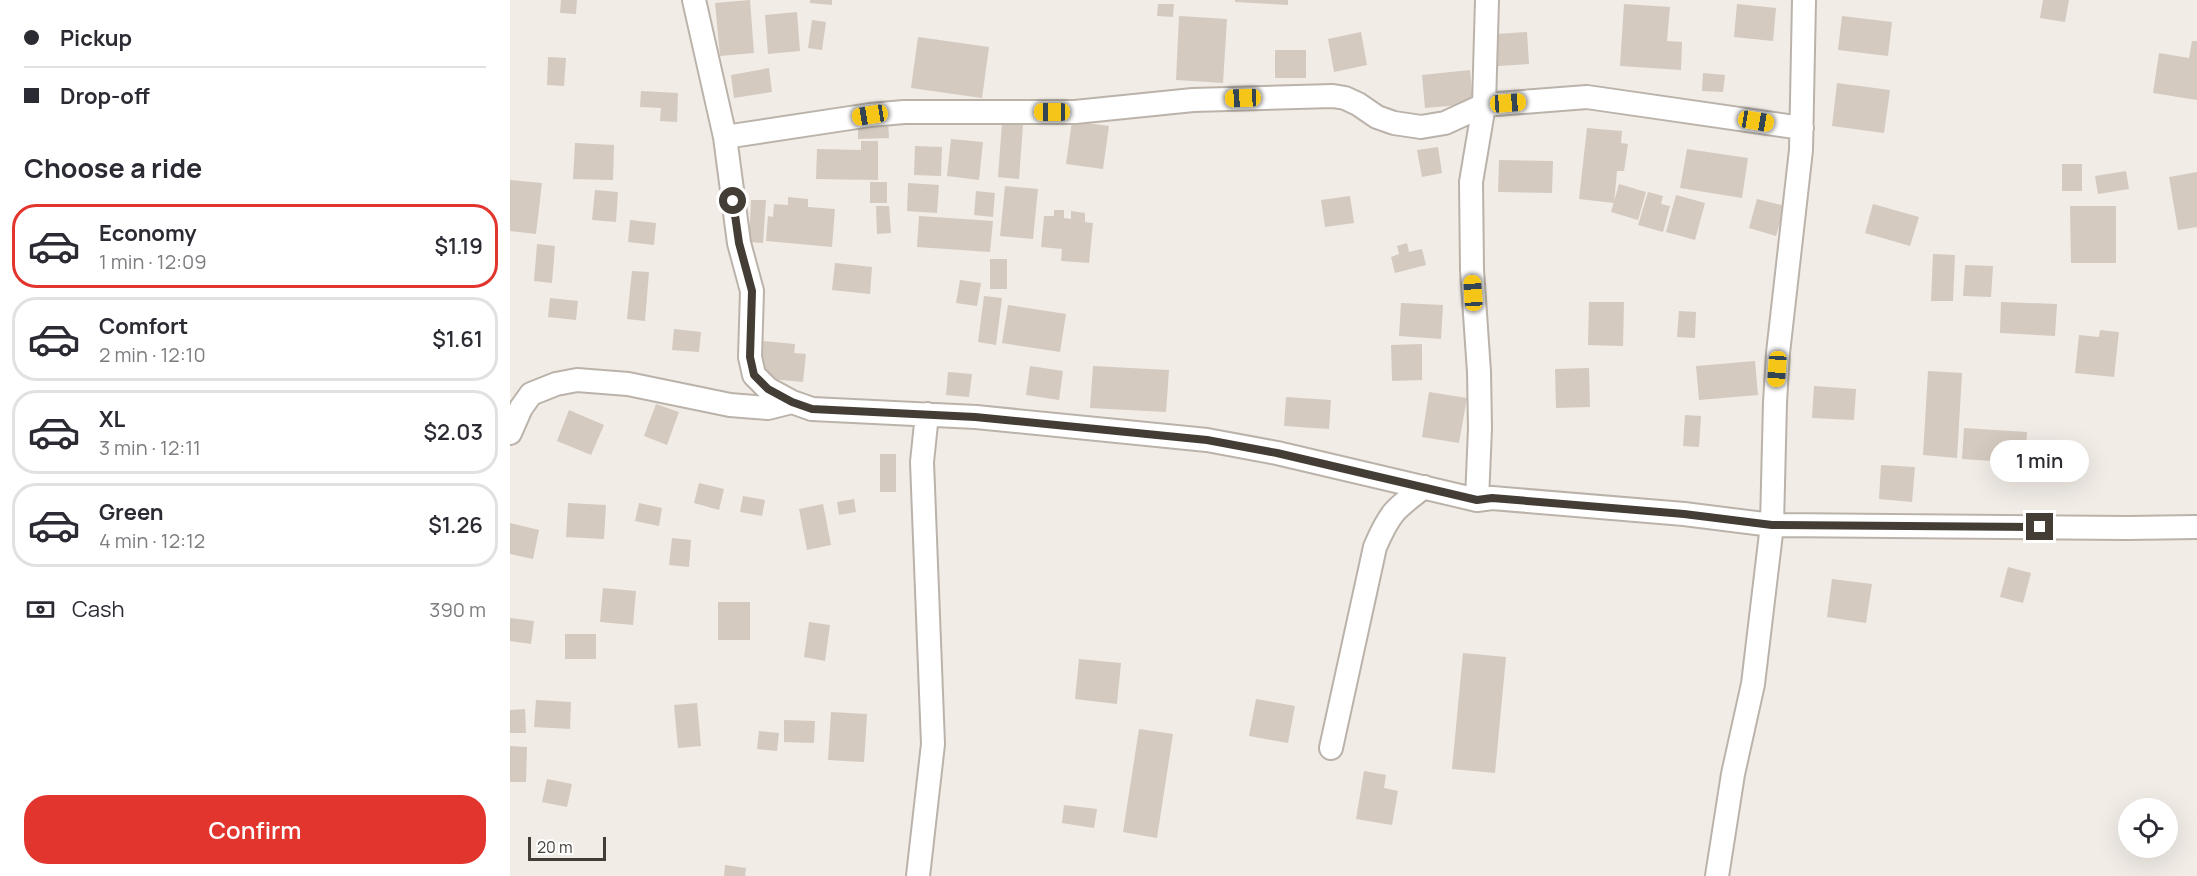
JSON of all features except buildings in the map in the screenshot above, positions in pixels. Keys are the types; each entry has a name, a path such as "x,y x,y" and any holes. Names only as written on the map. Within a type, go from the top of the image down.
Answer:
{"street":[{"path":"694,0 724,137 739,243 752,291 750,357 754,375 768,389 792,402 812,409 927,414 1207,440 1277,453 1477,500 1492,498 1772,525 2197,527"},
{"path":"1477,500 1480,428 1479,372 1472,270 1471,182 1484,105 1487,0"},
{"path":"1717,876 1733,774 1753,684 1772,525 1778,352 1802,150 1804,0"},
{"path":"724,137 892,113 1075,112 1193,100 1322,97 1345,98 1377,117 1394,123 1421,127 1445,123 1484,105 1587,97 1802,128"},
{"path":"730,405 743,379 750,357"},
{"path":"510,433 515,408 531,394 556,384 577,380 628,384 730,405 768,408 792,402"},
{"path":"918,876 933,744 922,462 927,414"},
{"path":"1331,748 1375,547 1395,509 1424,487"}],"route":[{"path":"733,201 739,243 752,291 750,357 754,375 768,389 792,402 812,409 975,417 1207,440 1277,453 1477,500 1492,498 1684,514 1772,525 2040,527"}]}
